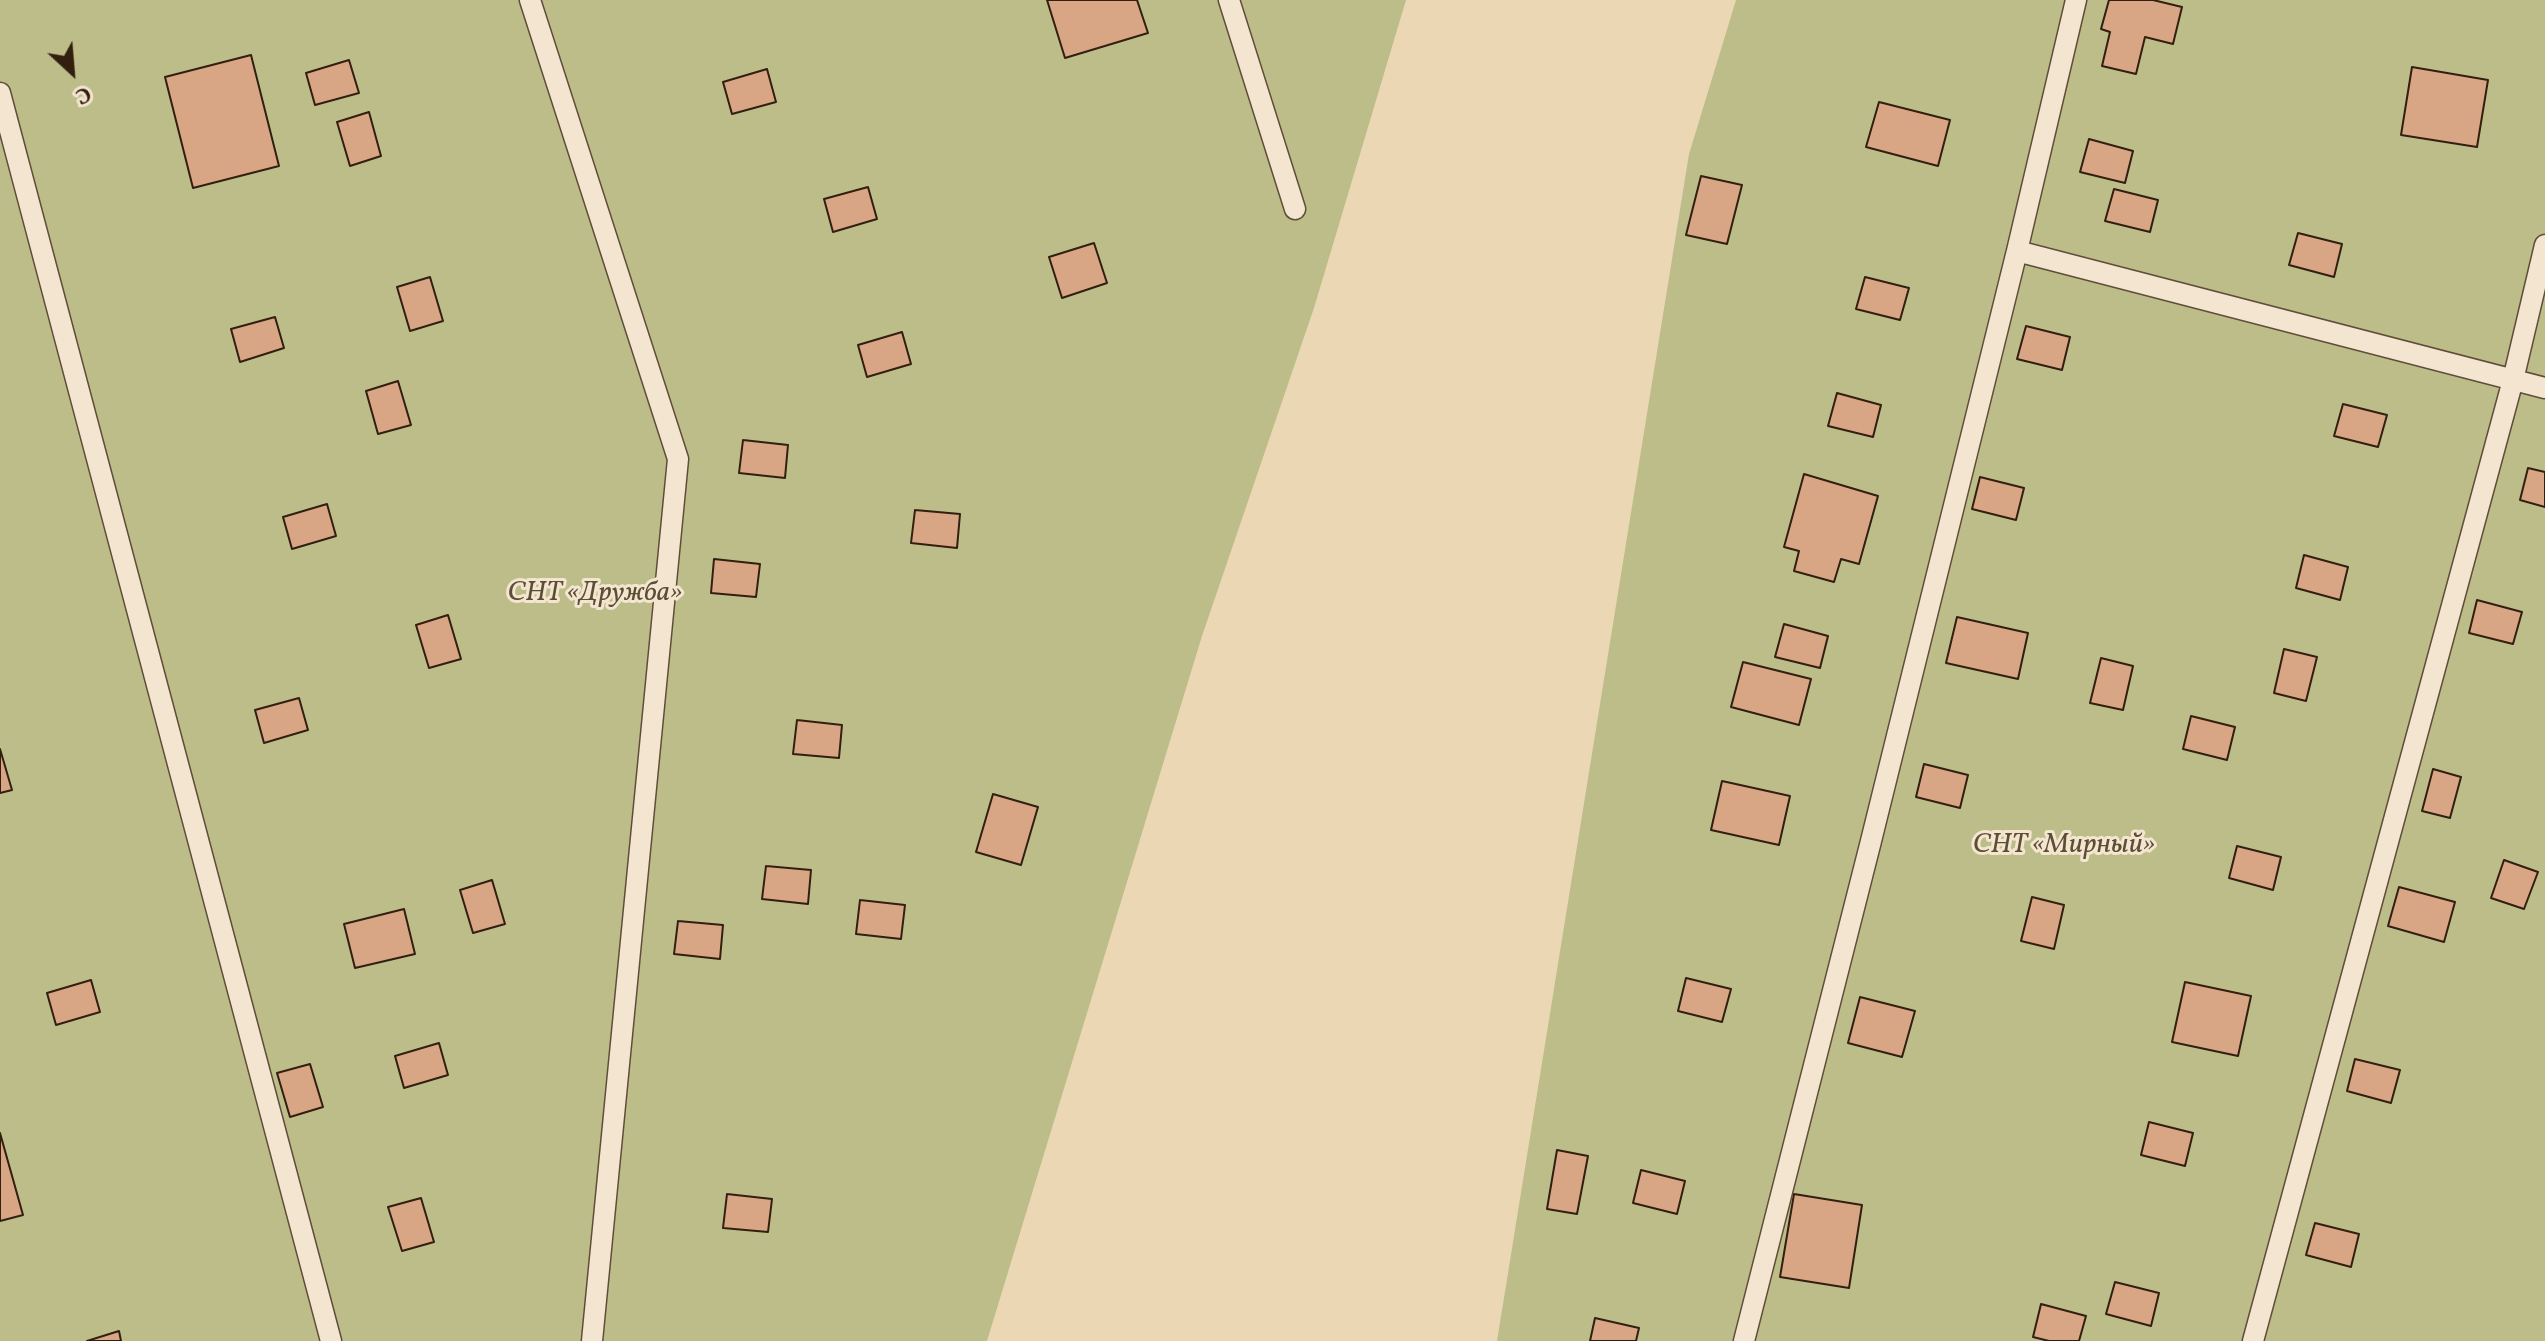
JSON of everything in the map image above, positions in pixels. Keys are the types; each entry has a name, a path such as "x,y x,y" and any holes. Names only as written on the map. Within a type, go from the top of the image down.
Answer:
{"lane":[{"path":"530,0 678,459 592,1341"},
{"path":"1229,0 1295,209"},
{"path":"1744,1341 1870,845 2076,0"},
{"path":"0,93 331,1341"},
{"path":"2253,1341 2513,380 2545,245"},
{"path":"2017,251 2545,388"}],"green space":[{"name":"СНТ «Дружба»","path":"0,0 1406,0 1314,308 1202,636 987,1341 0,1341"},
{"name":"СНТ «Мирный»","path":"1736,0 2545,0 2545,1341 1497,1341 1689,154"}],"building":[{"path":"1047,0 1137,0 1148,33 1065,58"},
{"path":"2109,0 2153,0 2182,7 2173,44 2145,37 2136,74 2102,66 2110,32 2101,29"},
{"path":"251,55 279,166 193,188 165,77"},
{"path":"349,60 359,93 315,105 306,73"},
{"path":"2412,67 2488,80 2477,147 2401,135"},
{"path":"767,69 776,102 732,114 723,82"},
{"path":"1879,102 1950,120 1938,166 1866,147"},
{"path":"369,112 381,156 350,166 337,122"},
{"path":"2089,139 2133,151 2125,183 2080,172"},
{"path":"1701,176 1742,185 1727,244 1686,235"},
{"path":"868,187 877,219 833,232 824,199"},
{"path":"2114,189 2158,200 2150,232 2105,221"},
{"path":"2298,233 2342,244 2334,277 2289,265"},
{"path":"1094,243 1107,283 1062,298 1049,257"},
{"path":"430,277 443,321 410,331 397,287"},
{"path":"1865,277 1909,288 1900,320 1856,309"},
{"path":"275,317 284,348 240,362 231,329"},
{"path":"2026,326 2070,337 2062,370 2017,359"},
{"path":"902,332 911,364 867,377 858,345"},
{"path":"398,381 411,425 378,434 366,391"},
{"path":"1837,393 1881,405 1873,437 1828,426"},
{"path":"2343,404 2387,415 2378,447 2334,436"},
{"path":"743,440 788,445 785,478 739,473"},
{"path":"2528,468 2545,472 2545,507 2520,500"},
{"path":"1804,474 1878,496 1859,564 1841,559 1834,582 1794,571 1799,551 1784,547"},
{"path":"1980,477 2024,488 2016,520 1972,509"},
{"path":"327,504 336,536 292,549 283,517"},
{"path":"915,510 960,514 957,548 911,543"},
{"path":"2304,555 2348,567 2340,600 2296,588"},
{"path":"714,559 760,564 756,597 711,593"},
{"path":"2477,600 2522,612 2513,644 2469,633"},
{"path":"448,615 461,659 429,668 416,625"},
{"path":"1957,617 2028,633 2018,679 1946,663"},
{"path":"1784,624 1828,636 1820,668 1775,657"},
{"path":"2284,649 2317,657 2306,701 2274,693"},
{"path":"2101,658 2133,666 2123,710 2090,703"},
{"path":"1743,662 1811,679 1799,725 1731,707"},
{"path":"299,698 308,730 264,743 255,710"},
{"path":"2191,716 2235,727 2227,760 2183,749"},
{"path":"797,720 842,725 839,758 793,754"},
{"path":"0,749 12,790 0,793"},
{"path":"1924,764 1968,775 1960,808 1916,797"},
{"path":"2433,769 2461,777 2450,818 2422,811"},
{"path":"1722,781 1790,796 1779,845 1711,830"},
{"path":"993,794 1038,807 1021,865 976,852"},
{"path":"2237,846 2281,857 2273,890 2229,878"},
{"path":"2504,860 2538,872 2524,909 2491,898"},
{"path":"766,866 811,870 808,904 762,899"},
{"path":"492,880 505,924 473,933 460,890"},
{"path":"2399,887 2455,902 2444,942 2388,926"},
{"path":"2032,897 2064,905 2054,949 2021,941"},
{"path":"860,900 905,905 901,939 856,934"},
{"path":"404,909 415,954 355,968 344,924"},
{"path":"678,921 723,925 720,959 674,954"},
{"path":"1686,978 1731,989 1722,1022 1678,1011"},
{"path":"91,980 100,1012 56,1025 47,993"},
{"path":"2185,982 2251,996 2238,1056 2172,1042"},
{"path":"1860,997 1915,1011 1902,1057 1848,1043"},
{"path":"439,1043 448,1075 404,1088 395,1056"},
{"path":"2355,1059 2400,1070 2391,1103 2347,1091"},
{"path":"310,1064 323,1107 290,1117 277,1073"},
{"path":"2149,1122 2193,1133 2185,1166 2141,1155"},
{"path":"0,1133 23,1215 0,1221"},
{"path":"1557,1150 1588,1156 1577,1214 1547,1209"},
{"path":"1641,1170 1685,1181 1677,1214 1633,1203"},
{"path":"727,1194 772,1199 768,1232 723,1228"},
{"path":"1794,1194 1862,1205 1849,1288 1780,1277"},
{"path":"421,1198 434,1242 402,1251 388,1207"},
{"path":"2315,1223 2359,1234 2351,1267 2306,1255"},
{"path":"2115,1282 2159,1293 2151,1326 2106,1314"},
{"path":"2041,1304 2086,1316 2079,1341 2049,1341 2033,1337"},
{"path":"1595,1318 1639,1328 1636,1341 1590,1341"},
{"path":"119,1331 121,1341 87,1341"}]}
